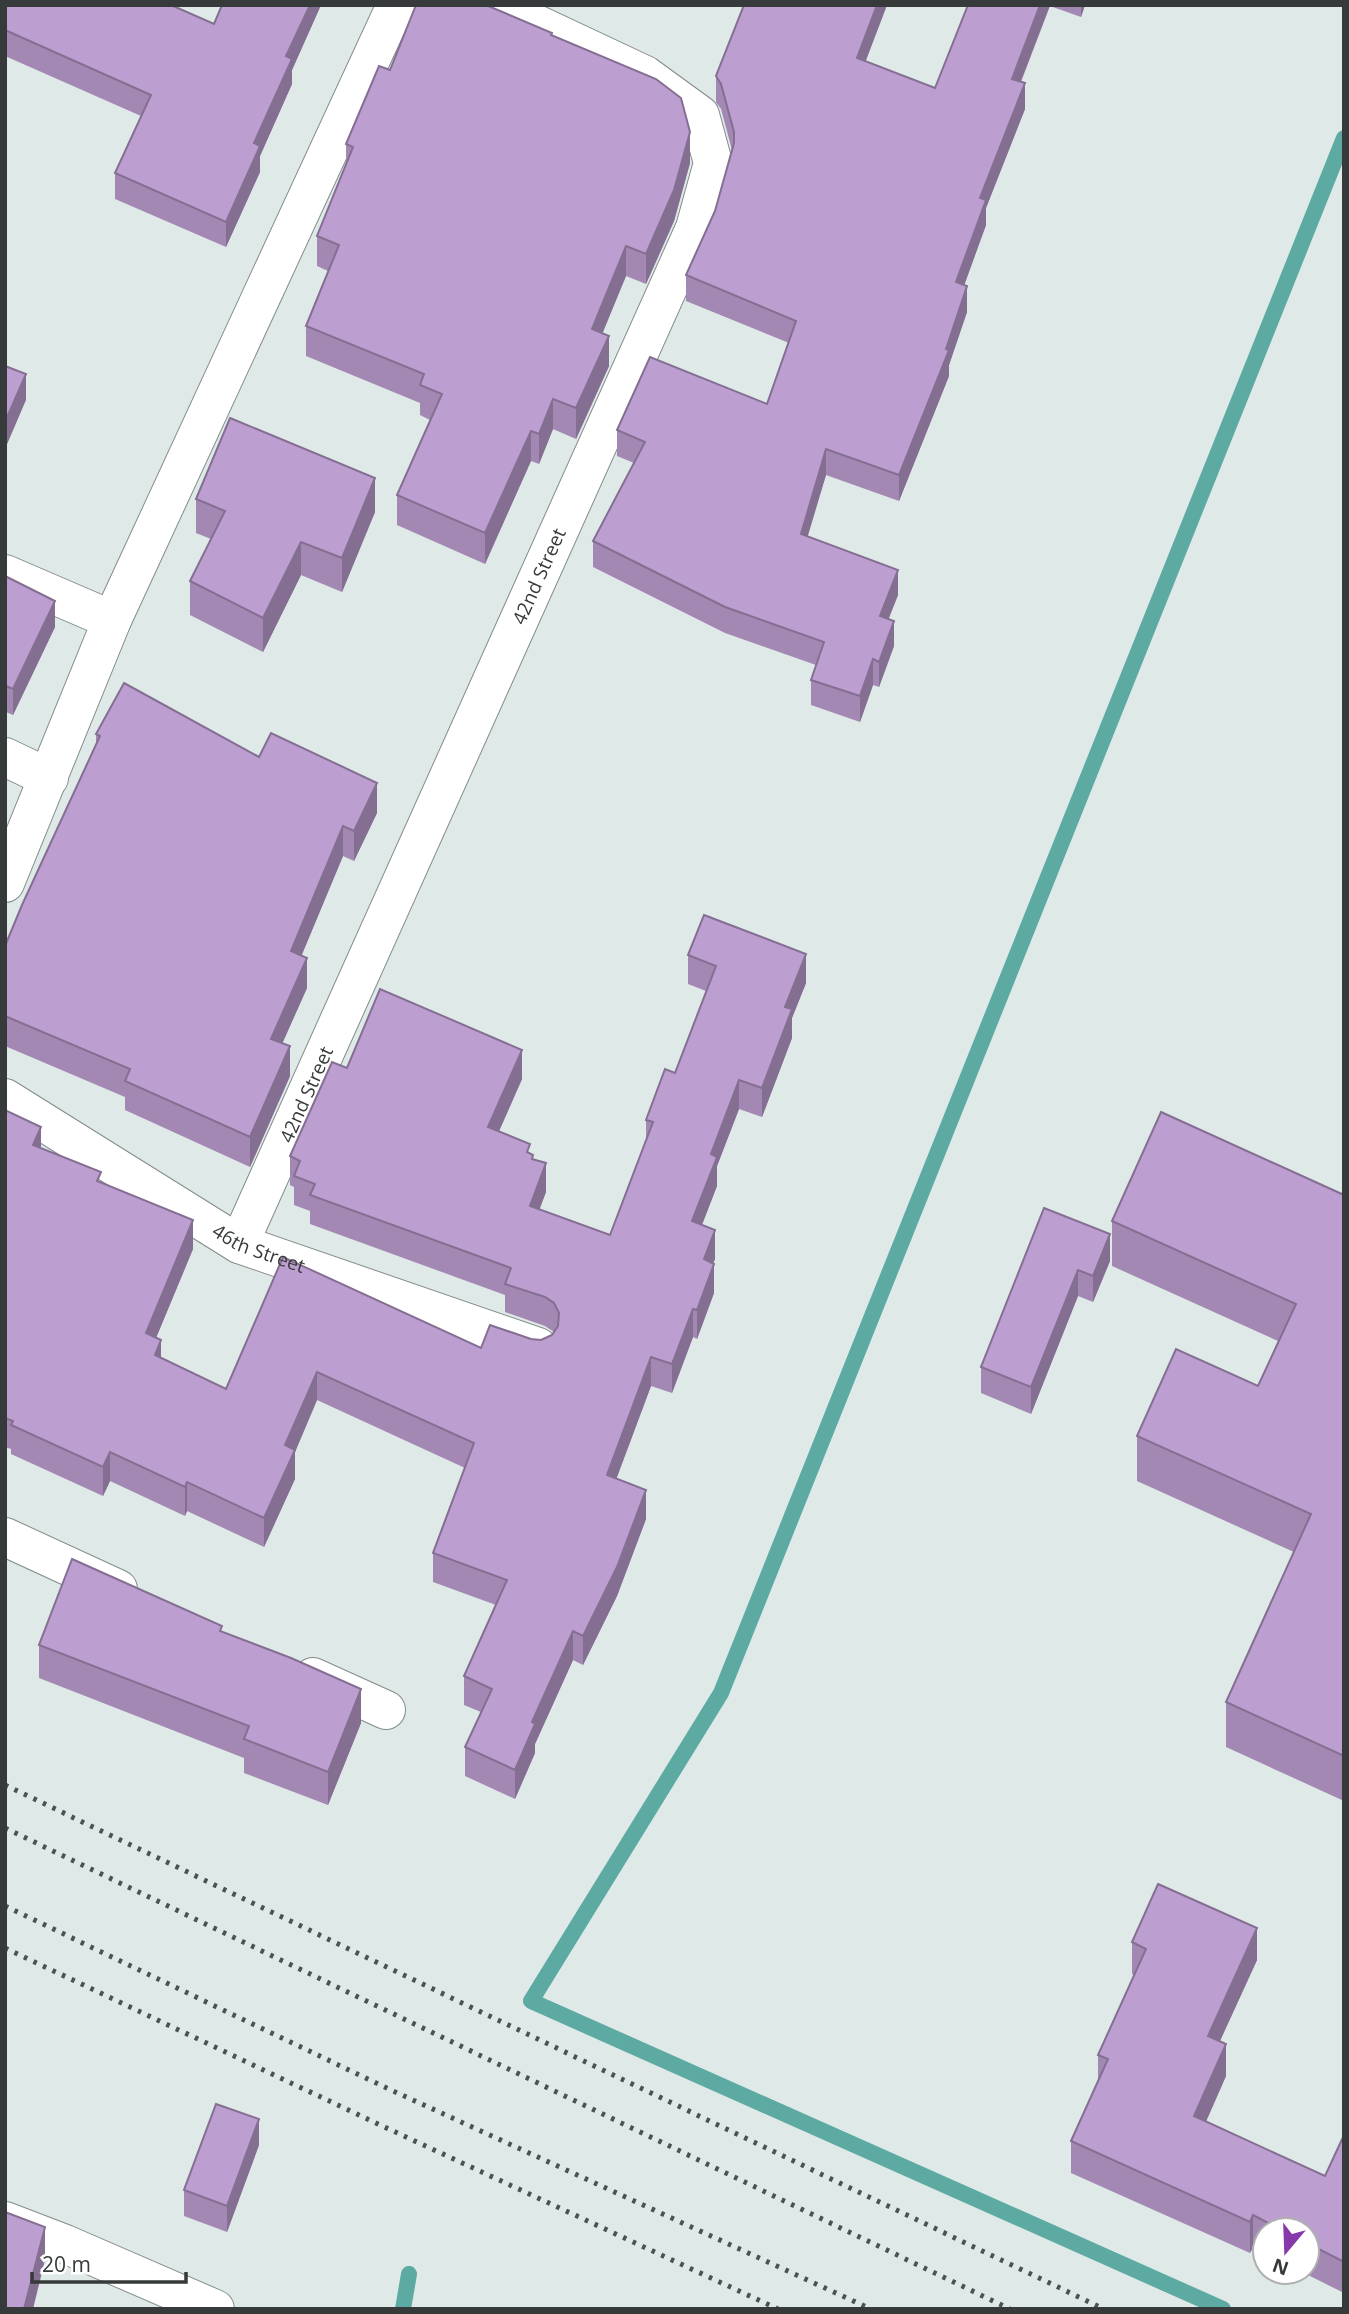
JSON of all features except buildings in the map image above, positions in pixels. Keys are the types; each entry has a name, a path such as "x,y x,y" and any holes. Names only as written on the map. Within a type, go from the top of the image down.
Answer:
{"street":[{"path":"5,883 112,620 396,5"},
{"name":"42nd Street","path":"239,1244 695,228 713,163 700,115 645,75 496,5"},
{"path":"5,574 112,620"},
{"path":"5,758 49,778"},
{"name":"46th Street","path":"5,1097 239,1244 538,1347"},
{"path":"5,1537 145,1601"},
{"path":"284,1664 386,1710"},
{"path":"5,2221 215,2309"}],"waterway":[{"path":"1223,2309 531,2001 721,1693 1344,138"},
{"path":"403,2309 409,2274"}],"railway":[{"path":"5,1785 1104,2309"},
{"path":"5,1828 1010,2309"},
{"path":"5,1906 391,2090 871,2309"},
{"path":"5,1948 778,2309"}]}
